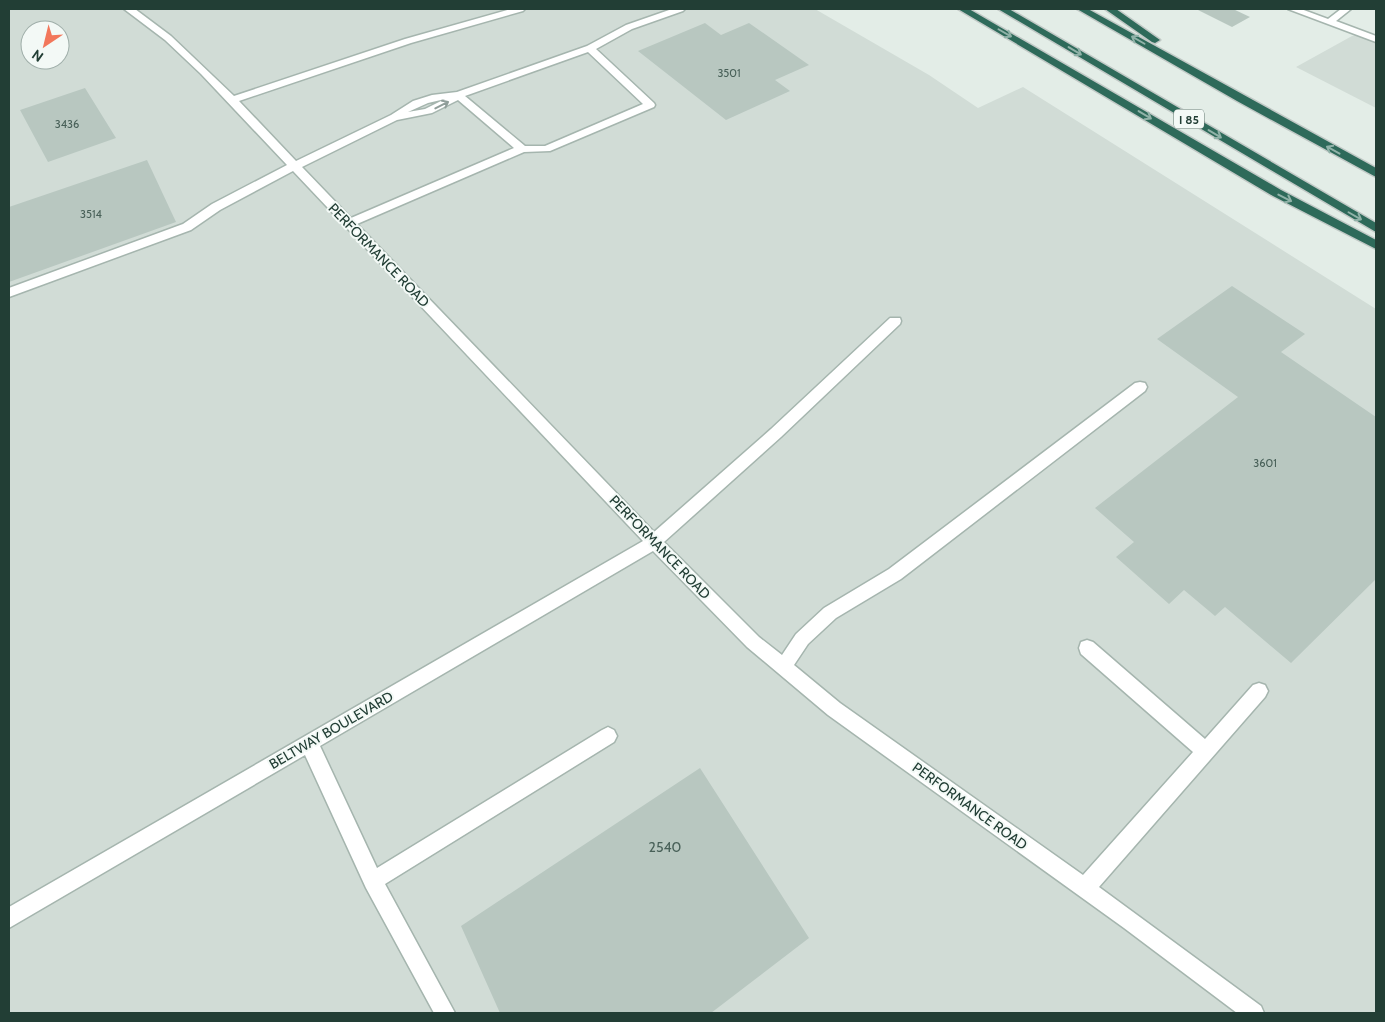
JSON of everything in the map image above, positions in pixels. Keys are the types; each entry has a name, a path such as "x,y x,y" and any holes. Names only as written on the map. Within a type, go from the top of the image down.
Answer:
{"highway":[{"path":"963,9 1277,194 1376,245"},
{"name":"I 85","path":"1002,9 1376,228"},
{"path":"1082,9 1376,173"},
{"path":"1110,9 1241,99"}],"street":[{"name":"PERFORMANCE ROAD","path":"129,9 184,52 654,542 754,642 834,708 1085,888 1254,1013"},
{"path":"230,100 408,41 520,9"},
{"path":"9,293 187,227 216,207 395,117 415,115 444,106 458,95 590,48 629,27 680,9"},
{"path":"1293,9 1376,39"},
{"path":"1330,22 1346,9"},
{"path":"349,223 522,149 546,149 650,105 590,48"},
{"path":"458,95 522,149"},
{"name":"BELTWAY BOULEVARD","path":"9,918 654,542 776,433 895,321"},
{"path":"784,666 802,639 830,613 895,574 1140,387"},
{"path":"1087,648 1205,751"},
{"path":"1085,888 1259,691"},
{"path":"373,880 608,736"},
{"path":"309,743 373,880 445,1013"}],"shaded area":[{"path":"9,9 815,9 929,75 978,108 1023,87 1376,309 1376,1013 9,1013"},
{"path":"1367,32 1376,35 1376,108 1296,67 1352,36"}],"building":[{"path":"1196,9 1233,9 1250,17 1232,27"},
{"path":"705,23 721,35 749,23 809,65 775,80 790,91 726,120 638,51"},
{"path":"85,88 116,138 48,162 20,110"},
{"path":"147,160 176,222 9,282 9,207"},
{"path":"1232,286 1305,334 1281,352 1376,417 1376,579 1291,663 1225,607 1215,616 1184,590 1169,604 1116,557 1134,542 1095,508 1238,397 1157,339"},
{"path":"700,768 809,938 711,1013 500,1013 461,926"}]}
